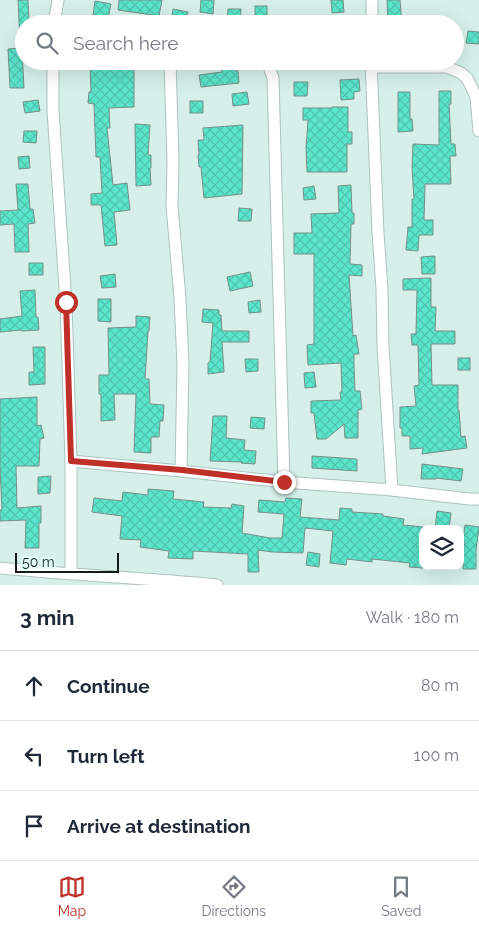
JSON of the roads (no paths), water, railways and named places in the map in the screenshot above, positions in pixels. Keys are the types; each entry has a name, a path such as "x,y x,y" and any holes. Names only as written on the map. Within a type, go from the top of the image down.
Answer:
{"street":[{"path":"56,15 58,0"},
{"path":"372,0 372,15"},
{"path":"53,70 53,111 66,302 71,461 70,574"},
{"path":"170,70 173,161 172,206 180,298 183,365 182,470"},
{"path":"269,70 272,78 284,482"},
{"path":"371,70 383,346 392,490"},
{"path":"456,70 467,78 476,97 479,131"},
{"path":"71,461 479,499"},
{"path":"0,568 216,585"}]}
